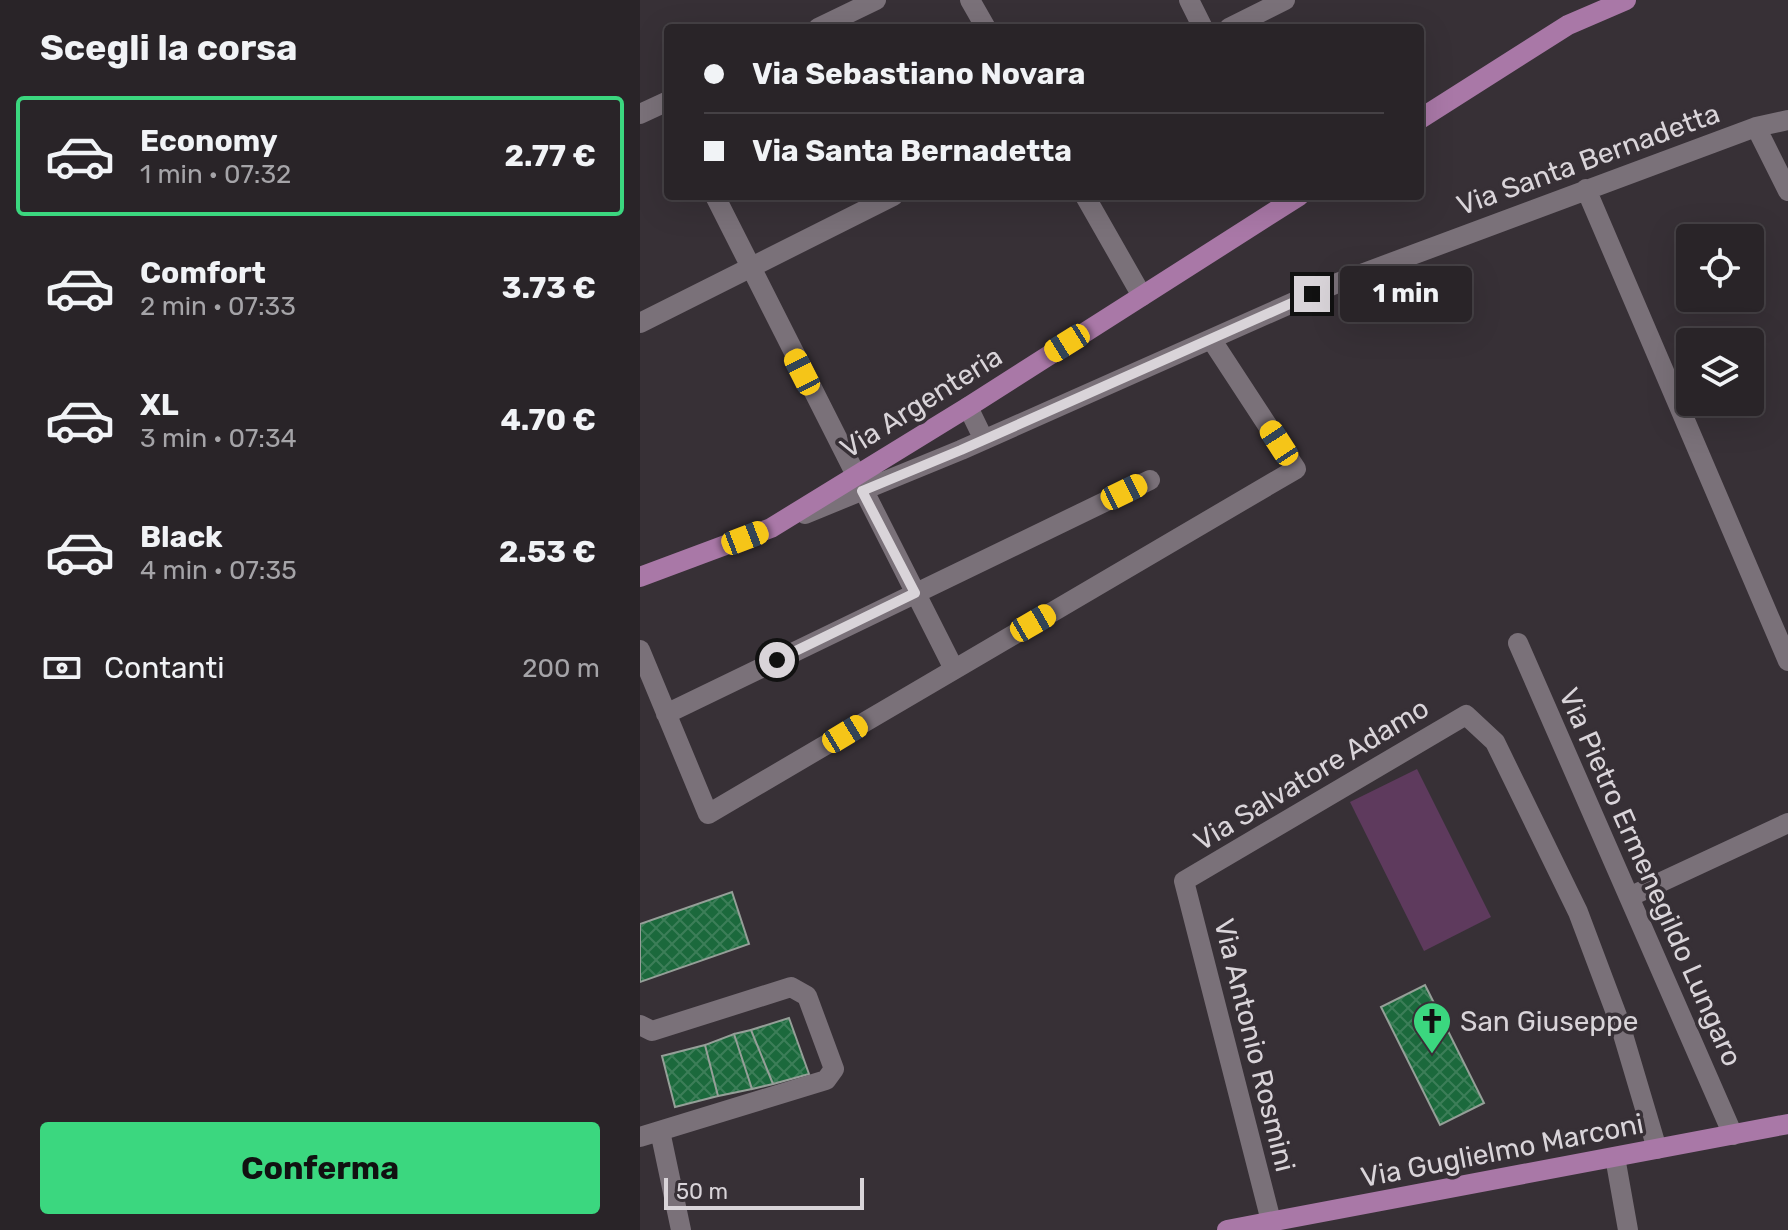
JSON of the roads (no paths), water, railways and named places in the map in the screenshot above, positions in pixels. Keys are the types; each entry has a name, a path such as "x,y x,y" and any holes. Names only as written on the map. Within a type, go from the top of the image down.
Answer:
{"main road":[{"path":"1424,116 1568,25 1626,0"},
{"name":"Via Argenteria","path":"640,577 771,528 858,484 968,407 1293,200"},
{"name":"Via Guglielmo Marconi","path":"1227,1230 1788,1124"}],"street":[{"path":"826,24 876,0"},
{"path":"970,0 984,24"},
{"path":"1189,0 1201,24"},
{"path":"1237,24 1285,0"},
{"path":"640,114 664,103"},
{"name":"Via Santa Bernadetta","path":"858,484 984,440 1337,283 1756,127 1788,120"},
{"path":"1756,127 1788,191"},
{"path":"1586,189 1781,625 1788,661"},
{"path":"717,200 954,669"},
{"path":"640,323 885,200"},
{"path":"1087,200 1142,296"},
{"path":"640,650 708,814 1296,469 1211,339"},
{"path":"968,407 984,440"},
{"path":"666,714 1150,480"},
{"name":"Via Pietro Ermenegildo Lungaro","path":"1518,643 1733,1135"},
{"name":"Via Salvatore Adamo","path":"1184,881 1466,715 1495,742 1578,912 1619,1021 1657,1149"},
{"path":"1629,897 1788,823"},
{"name":"Via Antonio Rosmini","path":"1184,881 1271,1221"},
{"path":"640,1025 652,1031 791,987 807,996 834,1069 826,1080 640,1137"},
{"path":"660,1131 681,1230"},
{"path":"1615,1157 1628,1230"}],"place":[{"name":"San Giuseppe","path":"1432,1055"}]}
